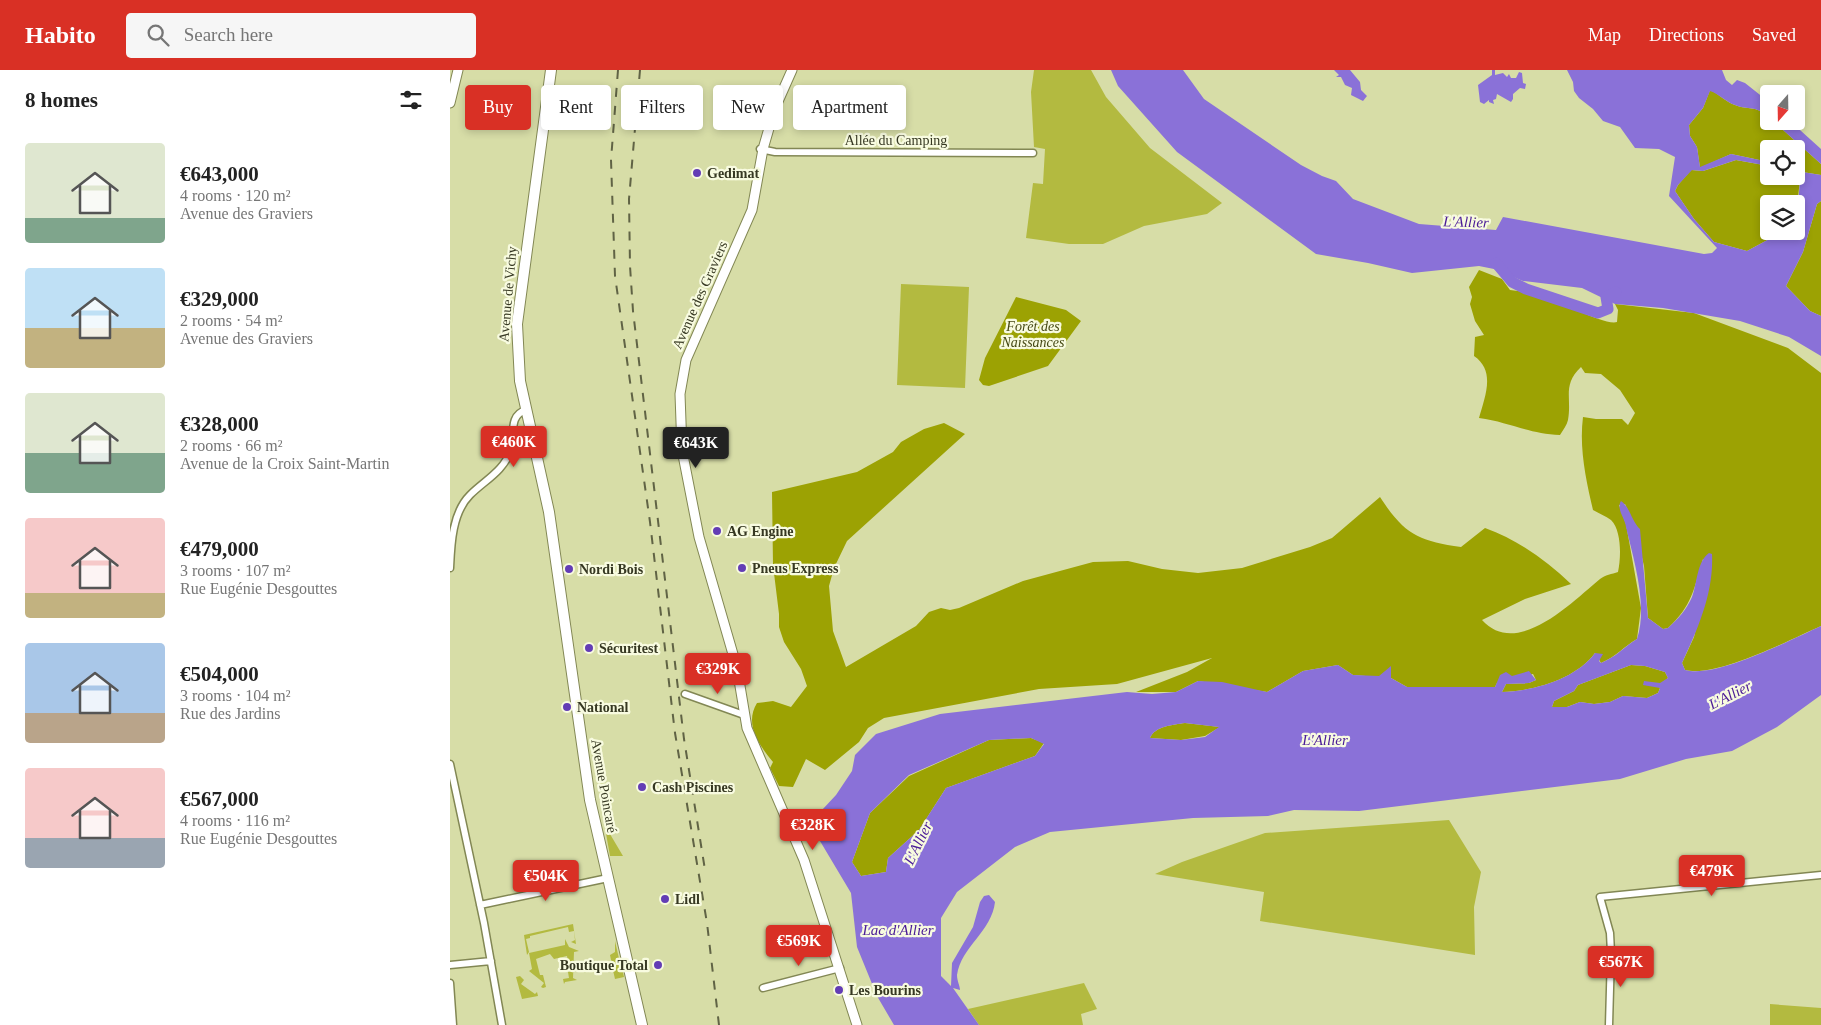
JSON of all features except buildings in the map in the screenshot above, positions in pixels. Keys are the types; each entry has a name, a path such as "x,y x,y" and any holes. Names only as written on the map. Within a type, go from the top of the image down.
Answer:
{"main road":[{"name":"Avenue de Vichy","path":"551,70 517,324 518,364 555,548"},
{"name":"Avenue Poincaré","path":"555,548 587,781 642,1025"}],"street":[{"path":"450,103 458,70"},
{"name":"Avenue des Graviers","path":"792,70 774,111 761,149 752,210 732,258 691,345 682,378 680,414 687,484 699,536 730,641 747,728 804,860 857,1025"},
{"name":"Allée du Camping","path":"761,149 775,152 1033,153"},
{"path":"450,568 454,529 460,512 469,496 500,470 507,460 512,446 513,423 518,414 526,410"},
{"path":"685,694 744,715"},
{"path":"450,764 480,905 502,1025"},
{"path":"1609,1025 1612,952 1610,933 1600,897 1821,875"},
{"path":"480,905 608,878"},
{"path":"450,964 491,961"},
{"path":"763,988 840,968"},
{"path":"450,983 453,1025"}],"green space":[{"path":"1034,70 1091,70 1106,97 1150,148 1222,203 1207,214 1144,226 1103,244 1069,244 1026,238 1033,183 1043,184 1045,149 1034,147 1031,92"},
{"path":"1710,90 1732,104 1760,111 1760,130 1783,130 1794,140 1760,140 1760,160 1731,154 1700,168 1697,147 1690,136 1689,125 1703,108"},
{"path":"1805,150 1821,164 1821,175 1805,172"},
{"path":"1736,160 1760,164 1760,185 1799,185 1798,195 1760,195 1760,240 1767,240 1747,251 1714,242 1694,219 1675,191 1691,170 1703,171"},
{"path":"1821,201 1821,316 1810,311 1786,286 1803,252 1817,204"},
{"path":"1479,270 1502,279 1510,290 1548,298 1592,317 1611,322 1617,322 1618,310 1615,304 1694,313 1788,348 1821,373 1821,626 1734,663 1699,671 1685,670 1682,663 1694,637 1712,563 1703,559 1687,604 1676,620 1668,628 1663,629 1648,618 1644,566 1634,524 1625,504 1619,505 1626,524 1641,608 1637,639 1601,663 1595,653 1577,670 1553,682 1527,689 1502,692 1506,684 1529,683 1536,680 1533,674 1497,683 1495,687 1407,687 1391,678 1353,675 1338,665 1303,671 1267,692 1198,681 1176,692 1136,692 1187,672 1212,658 1117,684 1039,689 884,718 868,728 859,742 825,770 806,759 793,787 779,786 770,768 773,762 755,734 752,719 753,711 757,703 773,701 791,707 807,686 801,669 784,642 779,627 773,565 772,492 857,472 893,452 901,442 924,429 944,423 965,434 847,541 834,568 829,586 833,631 846,667 916,626 929,612 941,608 950,610 959,608 1023,581 1093,562 1128,561 1162,569 1198,573 1242,568 1310,547 1332,538 1380,497 1397,520 1413,534 1434,542 1461,547 1485,528 1509,538 1531,552 1571,584 1525,599 1482,620 1496,630 1511,633 1527,630 1544,623 1575,601 1602,578 1618,572 1620,552 1619,538 1615,525 1607,517 1593,510 1590,499 1583,452 1583,417 1622,419 1628,425 1635,413 1620,390 1601,374 1585,373 1581,367 1575,374 1570,386 1568,420 1560,435 1538,432 1479,418 1486,393 1487,376 1481,362 1474,356 1475,337 1484,335 1475,321 1470,304 1472,297 1469,287"},
{"path":"901,284 969,287 965,388 897,385"},
{"name":"Forêt des Naissances","path":"1016,297 1066,310 1081,321 1048,366 989,386 983,385 979,380 985,358"},
{"path":"1631,665 1645,666 1665,672 1668,678 1658,686 1660,688 1658,693 1647,698 1623,696 1610,702 1594,704 1580,702 1567,707 1552,707 1554,701 1574,691 1578,685"},
{"path":"1185,723 1220,727 1205,736 1181,740 1150,738 1152,734 1160,729 1170,725"},
{"path":"1031,738 1044,743 1035,756 946,788 919,830 888,858 886,872 861,876 852,862 870,813 909,776 989,740"},
{"path":"1449,820 1481,872 1474,907 1475,955 1260,921 1264,892 1155,874 1182,862 1265,833"},
{"path":"605,828 607,829 623,856 610,856"},
{"path":"573,924 576,944 571,942 575,940 574,931 569,932 568,927 530,936 530,938 526,939 529,952 527,955 524,935"},
{"path":"565,939 569,947 579,951 574,952 573,978 577,980 565,982 564,984 563,979 569,978 568,972 570,972 567,956 554,959 550,954 536,959 540,975 543,975 546,987 543,988 541,987 544,983 529,971 532,969 529,953 565,945"},
{"path":"615,941 620,963 612,965 610,955 615,952"},
{"path":"621,964 624,977 615,979 612,966"},
{"path":"520,976 524,980 521,984 535,994 537,992 538,996 522,999 516,977"},
{"path":"1084,983 1097,1009 1081,1014 1083,1025 979,1025 968,1009"},
{"path":"1770,1004 1821,1008 1821,1025 1770,1025"}],"water":[{"name":"L'Allier","path":"1111,70 1183,70 1204,99 1301,165 1336,181 1353,199 1419,224 1496,230 1503,217 1704,254 1712,253 1717,248 1669,196 1675,157 1659,149 1635,148 1620,127 1603,121 1593,109 1579,98 1574,91 1573,82 1567,70 1722,70 1726,80 1732,85 1737,80 1745,83 1760,95 1760,111 1732,104 1710,91 1703,108 1689,125 1690,136 1697,147 1700,167 1731,154 1760,160 1760,164 1736,160 1703,171 1692,170 1675,191 1694,219 1714,242 1747,251 1767,240 1805,240 1805,195 1799,195 1800,185 1805,185 1805,172 1821,175 1821,201 1817,204 1803,252 1786,286 1810,311 1821,316 1821,356 1789,337 1740,321 1663,308 1615,304 1582,288 1523,281 1494,269 1479,266 1412,273 1316,254 1177,152 1118,86"},
{"path":"1334,70 1350,70 1360,82 1361,90 1367,96 1363,101 1351,95 1352,88 1345,85 1341,77 1336,77 1339,75"},
{"path":"1492,70 1495,70 1495,75 1503,73 1507,77 1509,74 1511,78 1516,78 1519,72 1522,73 1523,83 1526,84 1525,89 1520,88 1513,94 1511,102 1497,94 1496,99 1493,100 1494,104 1489,102 1489,100 1484,104 1480,102 1478,85 1492,75"},
{"path":"1783,130 1800,130 1821,149 1821,164 1805,150 1805,140 1794,140"},
{"name":"L'Allier","path":"1621,501 1640,529 1648,618 1663,629 1668,628 1682,614 1692,597 1702,561 1709,553 1712,554 1708,596 1694,637 1682,663 1685,670 1715,669 1733,664 1753,657 1821,626 1821,695 1777,727 1732,751 1686,759 1620,779 1359,811 1294,810 1268,816 1193,818 1050,832 1015,847 957,892 941,918 941,976 951,986 952,963 973,927 980,902 984,896 989,895 995,902 988,922 964,956 960,965 957,979 960,990 953,988 979,1025 894,1025 877,996 857,947 851,893 820,841 822,810 836,795 852,771 855,755 876,734 940,714 1127,692 1152,694 1176,692 1198,681 1222,682 1267,692 1303,671 1338,665 1353,675 1379,676 1391,666 1391,678 1407,687 1495,687 1500,675 1506,672 1512,676 1529,671 1536,680 1529,683 1506,684 1502,692 1527,689 1553,682 1577,670 1595,653 1603,654 1599,661 1601,663 1616,655 1637,639 1641,612 1639,583 1620,504","holes":["1631,665 1645,666 1665,672 1668,678 1660,683 1644,681 1643,685 1660,688 1658,693 1647,698 1623,696 1610,702 1594,704 1580,702 1567,707 1552,707 1554,701 1574,691 1578,685","1185,723 1219,727 1205,737 1181,740 1150,738 1156,731 1170,725","1031,738 1044,744 1035,756 946,788 919,830 888,858 886,872 861,876 852,862 870,813 909,775 989,740"]}],"waterway":[{"path":"1496,263 1512,282 1526,289 1598,313 1608,309 1606,297 1616,292"}],"railway":[{"path":"618,70 611,160 615,276 650,522 675,733 707,923 719,1025"},
{"path":"640,70 629,199 633,311 684,739 705,870"}],"place":[{"name":"Gedimat","path":"697,173"},
{"name":"AG Engine","path":"717,531"},
{"name":"Pneus Express","path":"742,568"},
{"name":"Nordi Bois","path":"569,569"},
{"name":"Sécuritest","path":"589,648"},
{"name":"National","path":"567,707"},
{"name":"Cash Piscines","path":"642,787"},
{"name":"Lidl","path":"665,899"},
{"name":"Boutique Total","path":"658,965"},
{"name":"Les Bourins","path":"839,990"}],"water label":[{"name":"Lac d'Allier","path":"898,930"}]}
